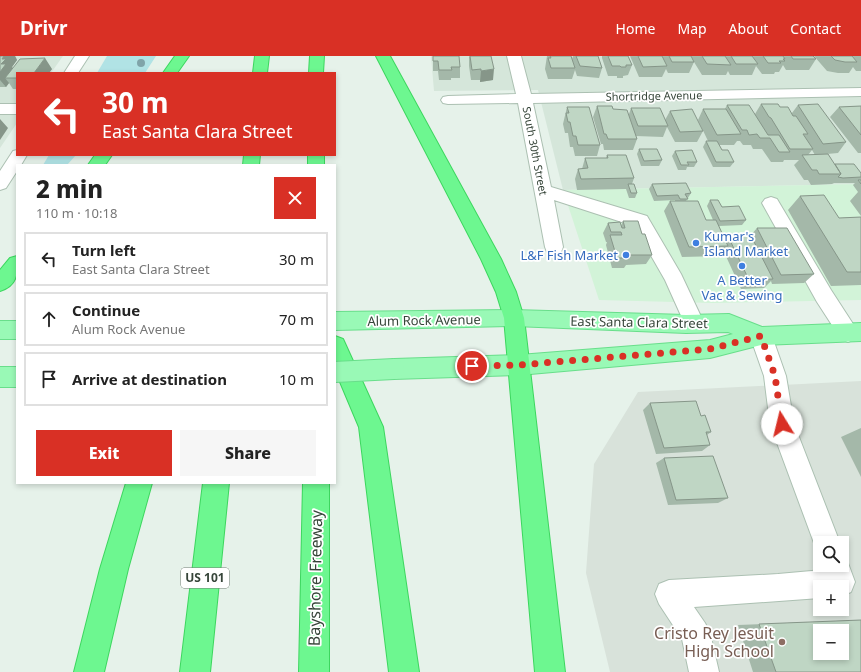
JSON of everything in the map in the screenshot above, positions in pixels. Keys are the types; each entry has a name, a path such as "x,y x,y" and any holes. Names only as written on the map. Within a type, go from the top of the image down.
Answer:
{"highway":[{"path":"171,72 182,56"},
{"path":"260,72 262,56"},
{"path":"316,72 317,56"},
{"path":"383,56 491,259 506,292 514,318 550,672"},
{"path":"97,164 103,156"},
{"path":"0,283 16,263"},
{"path":"336,347 371,427 404,672"},
{"path":"88,672 114,569 139,484"},
{"name":"US 101","path":"195,672 216,484"},
{"name":"Bayshore Freeway","path":"314,672 316,484"}],"main road":[{"name":"Alum Rock Avenue","path":"336,321 514,318"},
{"name":"East Santa Clara Street","path":"514,318 694,324 730,323 761,336"},
{"path":"0,330 16,330"},
{"name":"East Santa Clara Street","path":"519,365 710,349 761,336 854,332"},
{"path":"336,372 519,365"},
{"path":"0,377 16,377"}],"street":[{"path":"72,72 82,56"},
{"name":"South 30th Street","path":"514,56 554,247"},
{"name":"Shortridge Avenue","path":"448,100 861,92"},
{"path":"0,109 16,109"},
{"path":"0,184 18,156"},
{"path":"542,190 641,220 674,280 694,324"},
{"path":"770,203 824,296 854,332"},
{"path":"761,336 775,376 782,424 824,536"},
{"path":"704,672 695,633 669,594 778,588 841,582 837,572"}],"shaded area":[{"path":"0,56 63,56 52,72 16,72 16,124 0,148"},
{"path":"107,56 156,56 146,72 98,72"},
{"path":"431,56 861,56 861,184 563,190 538,90 434,91"},
{"path":"48,156 75,156 68,164 44,164"},
{"path":"861,184 861,300 713,303 599,300 563,190"},
{"path":"861,381 861,672 610,672 586,573 594,464 638,392"}],"building":[{"path":"0,56 4,56 2,59 6,59 1,64 6,64 0,72"},
{"path":"433,56 459,56 460,67 451,67 452,70 439,70 438,61 433,61"},
{"path":"470,56 491,56 494,69 481,71 481,69 472,70"},
{"path":"550,56 571,56 575,68 551,68 548,58 551,58"},
{"path":"576,56 598,56 602,68 580,66"},
{"path":"608,56 628,56 632,65 626,65 626,67 612,66"},
{"path":"638,56 662,56 667,66 643,67"},
{"path":"669,56 691,56 694,62 672,62"},
{"path":"702,56 725,56 731,65 707,64"},
{"path":"731,56 752,56 758,64 736,64"},
{"path":"763,56 783,56 785,61 779,61 781,63 768,63"},
{"path":"791,56 813,56 816,59 793,59"},
{"path":"831,56 852,56 857,62 835,60"},
{"path":"45,58 35,72 16,72 16,78 5,78 20,59"},
{"path":"761,104 778,104 780,107 788,107 793,116 796,116 808,134 803,134 813,149 790,149"},
{"path":"818,104 846,142 823,144 798,105"},
{"path":"727,105 749,105 768,135 779,135 790,152 779,152 770,138 760,138 757,134 749,135 747,130 742,130"},
{"path":"597,106 612,106 613,109 627,110 637,139 608,139 606,134 604,134"},
{"path":"861,106 861,135 839,107"},
{"path":"567,107 589,107 600,145 578,145 576,136 573,136 570,122 568,122 566,113 569,113"},
{"path":"631,108 660,108 668,126 638,126"},
{"path":"692,109 703,131 680,132 670,111"},
{"path":"703,109 726,109 741,134 717,135"},
{"path":"706,141 717,141 722,150 728,150 734,162 716,162"},
{"path":"639,149 657,149 662,160 644,161"},
{"path":"692,150 697,162 687,162 689,165 681,165 675,151"},
{"path":"828,154 841,174 819,174 817,170 812,170 802,155"},
{"path":"607,155 626,155 634,178 581,179 578,169 588,168 585,158 608,158"},
{"path":"835,164 854,164 861,173 861,177 838,177 841,174"},
{"path":"686,183 691,193 685,194 688,199 680,199 678,195 657,196 652,184"},
{"path":"628,184 634,184 637,193 631,193"},
{"path":"824,195 839,218 861,217 861,272 847,272 800,196"},
{"path":"710,200 718,200 722,207 739,206 746,220 720,221"},
{"path":"670,201 698,201 706,220 716,220 728,246 689,247"},
{"path":"623,221 638,221 642,234 645,234 652,255 628,255 629,258 617,258 610,235 622,235 621,232 611,232 608,223 620,222 622,228 625,228"},
{"path":"757,228 787,228 814,274 781,275"},
{"path":"727,234 750,234 773,279 749,280"},
{"path":"696,401 701,416 705,415 711,432 706,432 710,445 664,448 650,403"},
{"path":"713,456 728,498 676,500 664,458"},
{"name":"Cristo Rey Jesuit High School","path":"861,620 861,672 776,672 759,624"}],"place":[{"name":"Kumar's Island Market","path":"696,243"},
{"name":"L&F Fish Market","path":"626,255"},
{"name":"A Better Vac & Sewing","path":"742,266"},
{"name":"Cristo Rey Jesuit High School","path":"782,642"}],"route":[{"path":"472,366 519,365 710,349 761,336 775,376 782,424"}]}
